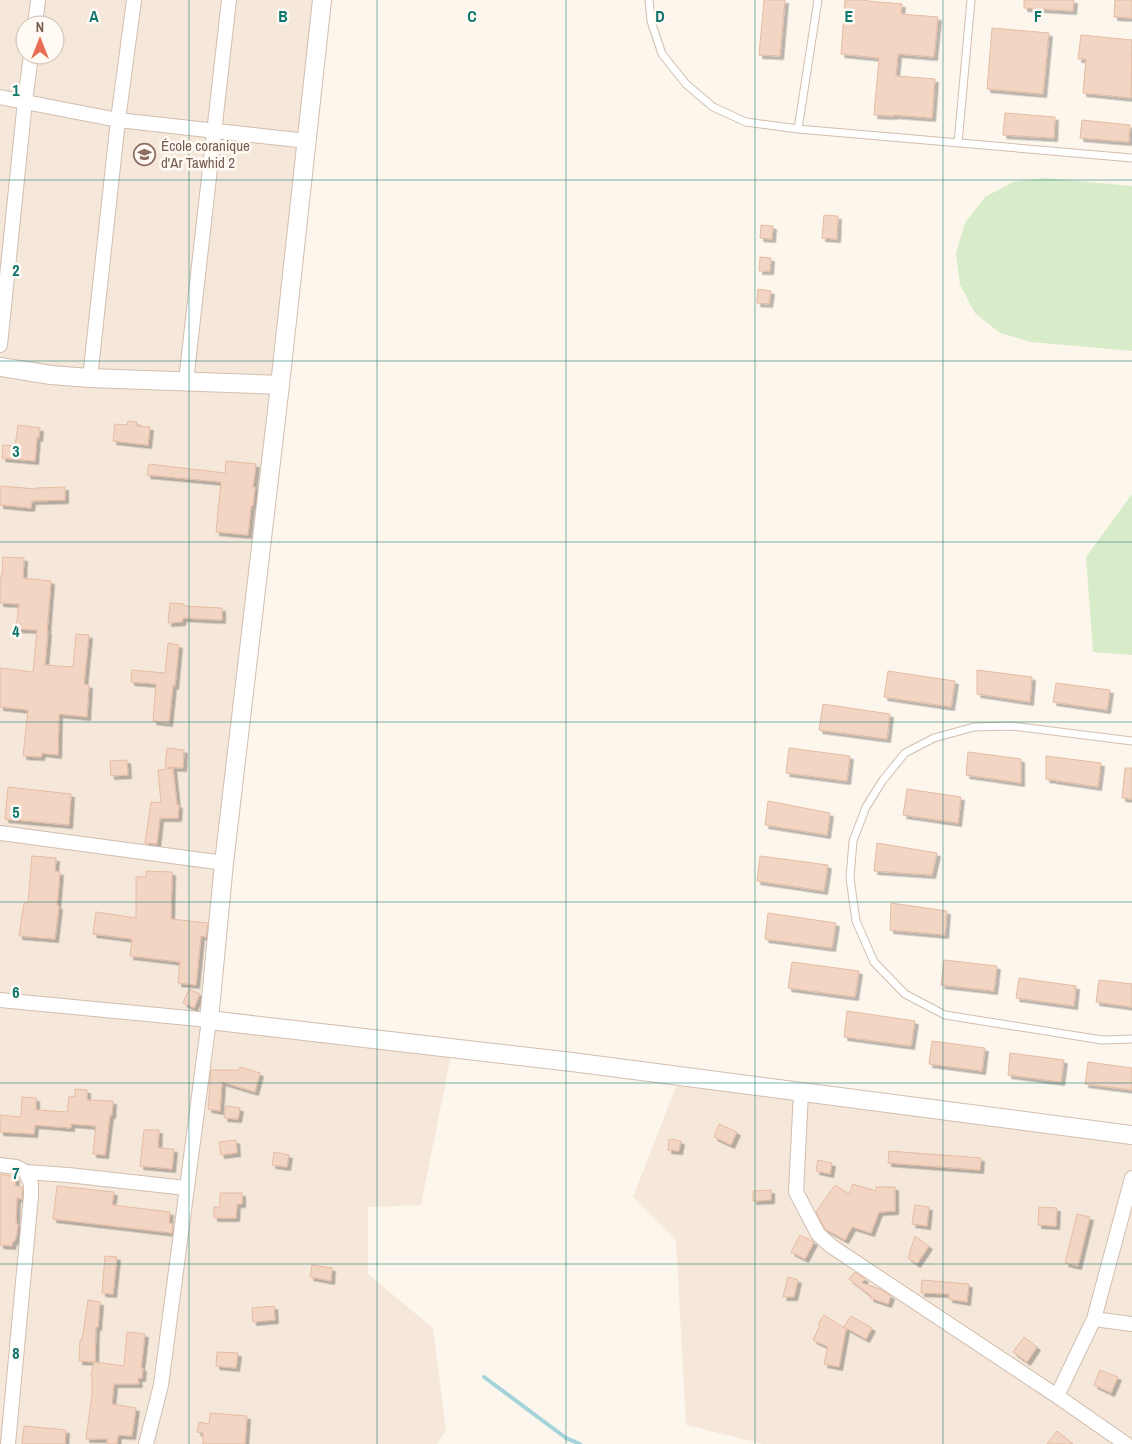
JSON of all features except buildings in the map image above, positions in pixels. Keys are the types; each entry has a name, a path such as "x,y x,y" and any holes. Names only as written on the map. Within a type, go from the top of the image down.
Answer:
{"street":[{"path":"36,15 38,0"},
{"path":"90,378 118,120 134,0"},
{"path":"186,381 229,0"},
{"path":"146,1444 161,1385 209,1020 224,863 280,385 322,0"},
{"path":"0,345 24,101 29,65"},
{"path":"0,97 118,120 307,141"},
{"path":"0,367 51,375 90,378 280,385"},
{"path":"0,833 224,863"},
{"path":"0,1000 209,1020 572,1062 1132,1135"},
{"path":"801,1092 796,1192 818,1234 831,1246 1126,1444"},
{"path":"0,1165 16,1167 26,1172 186,1188"},
{"path":"8,1444 31,1196 31,1184 26,1172"},
{"path":"1057,1396 1094,1319 1132,1178"},
{"path":"1094,1319 1132,1324"}],"lane":[{"path":"649,0 650,21 662,54 686,84 713,107 746,122 798,129 1132,158"},
{"path":"798,129 818,0"},
{"path":"958,143 971,0"},
{"path":"1132,742 1012,726 974,727 934,738 906,753 882,780 866,808 853,841 850,878 856,921 874,962 905,994 945,1015 1102,1040 1132,1039"}],"shaded area":[{"path":"0,0 322,0 209,1020 451,1056 421,1205 368,1207 368,1274 433,1328 446,1430 437,1444 0,1444"},
{"path":"680,1076 1132,1134 1132,1444 763,1444 686,1425 676,1240 633,1197"}],"green space":[{"path":"1045,178 1132,186 1132,351 1031,342 1000,333 975,313 960,285 956,253 965,223 985,197 1013,182"},
{"path":"1132,494 1132,655 1093,652 1086,557"}],"waterway":[{"path":"484,1377 566,1438 580,1444"}],"place":[{"name":"École coranique d'Ar Tawhid 2","path":"145,155"}]}
